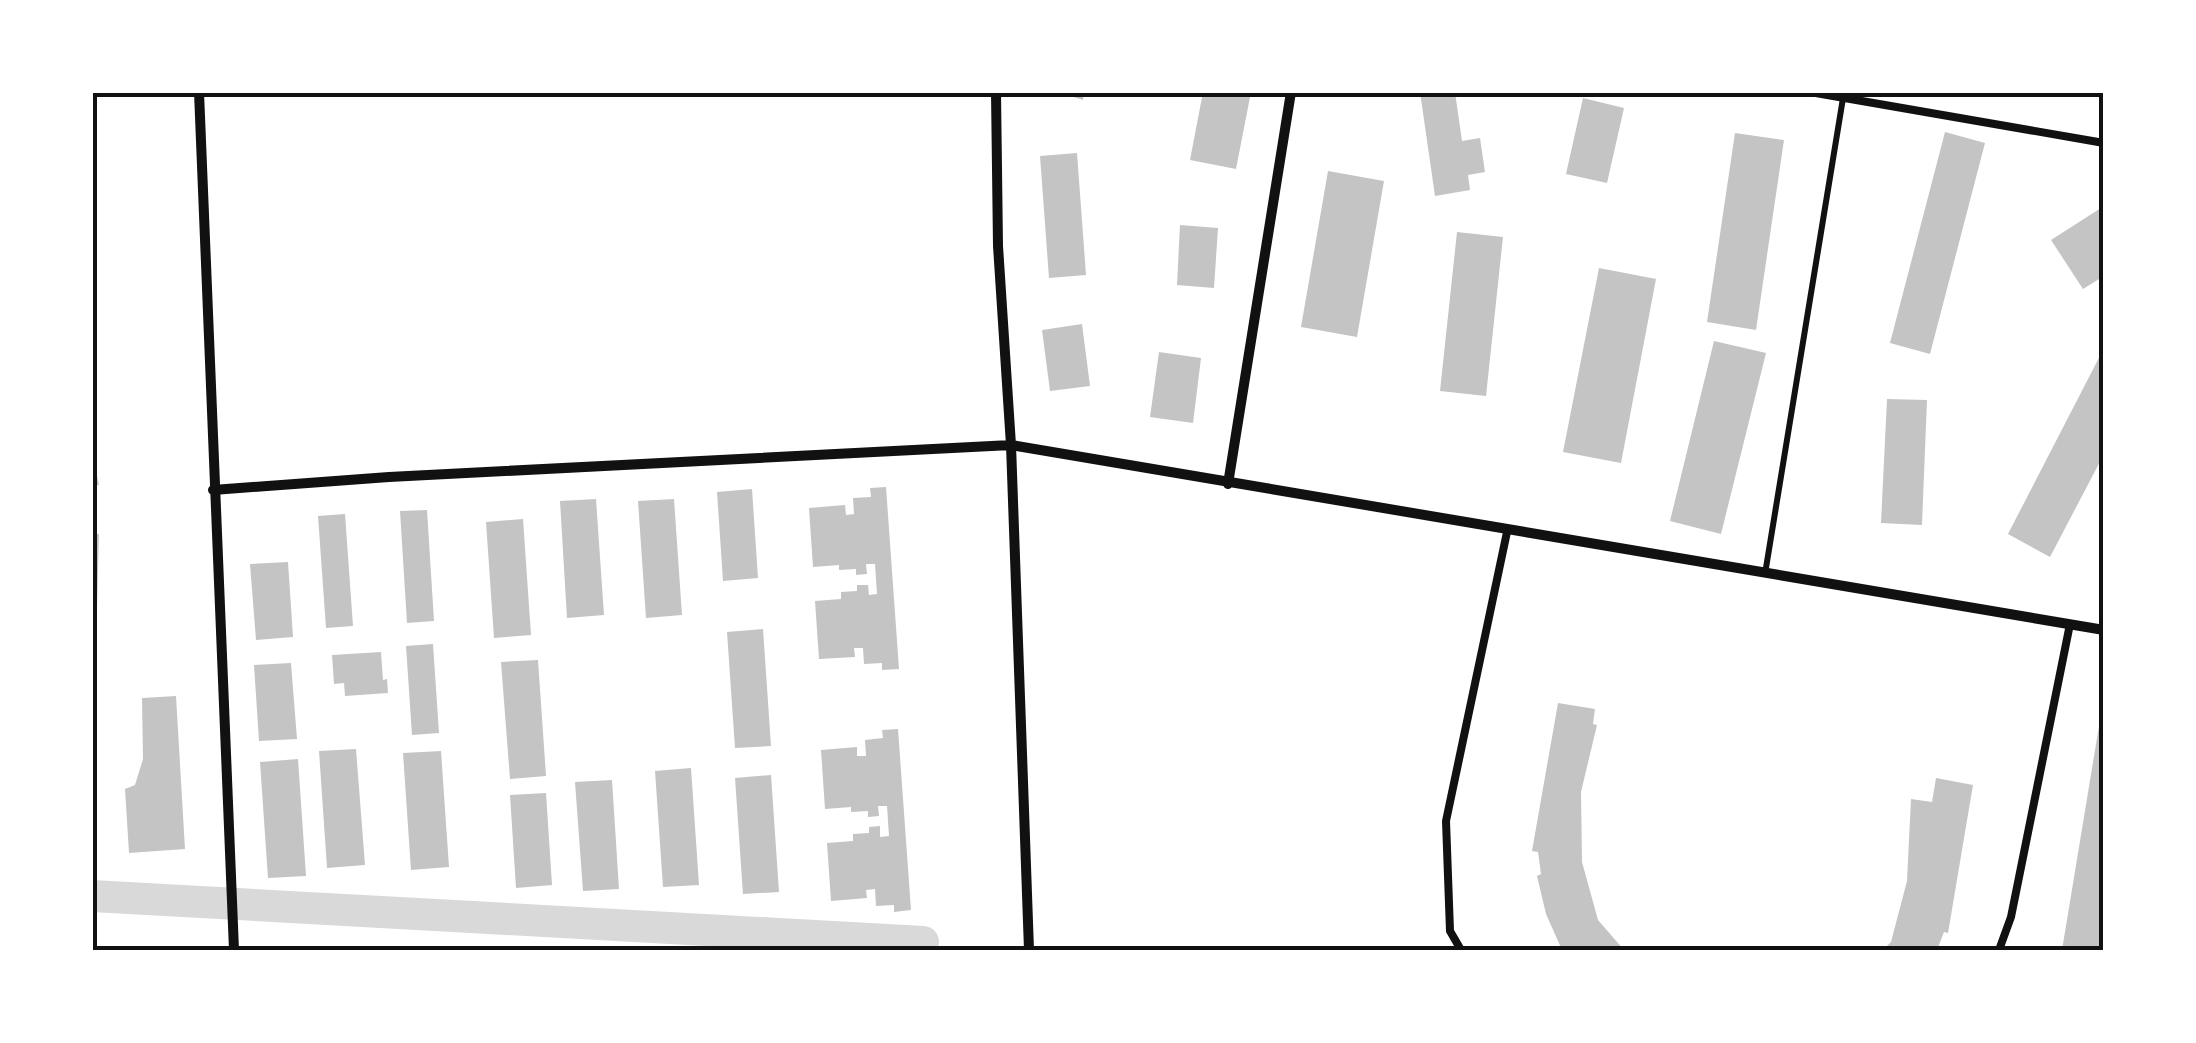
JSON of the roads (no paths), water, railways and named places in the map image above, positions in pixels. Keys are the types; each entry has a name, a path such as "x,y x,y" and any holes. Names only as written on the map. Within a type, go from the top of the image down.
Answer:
{"street":[{"path":"199,92 234,950"},
{"path":"996,92 998,246 1011,446 1029,950"},
{"path":"1228,484 1291,92"},
{"path":"1810,92 2104,144"},
{"path":"1765,574 1843,95"},
{"path":"213,490 1011,446 2104,630"},
{"path":"1461,950 1450,932 1446,821 1507,532"},
{"path":"1998,950 2011,916 2070,624"}],"waterway":[{"path":"92,896 923,942"}]}
